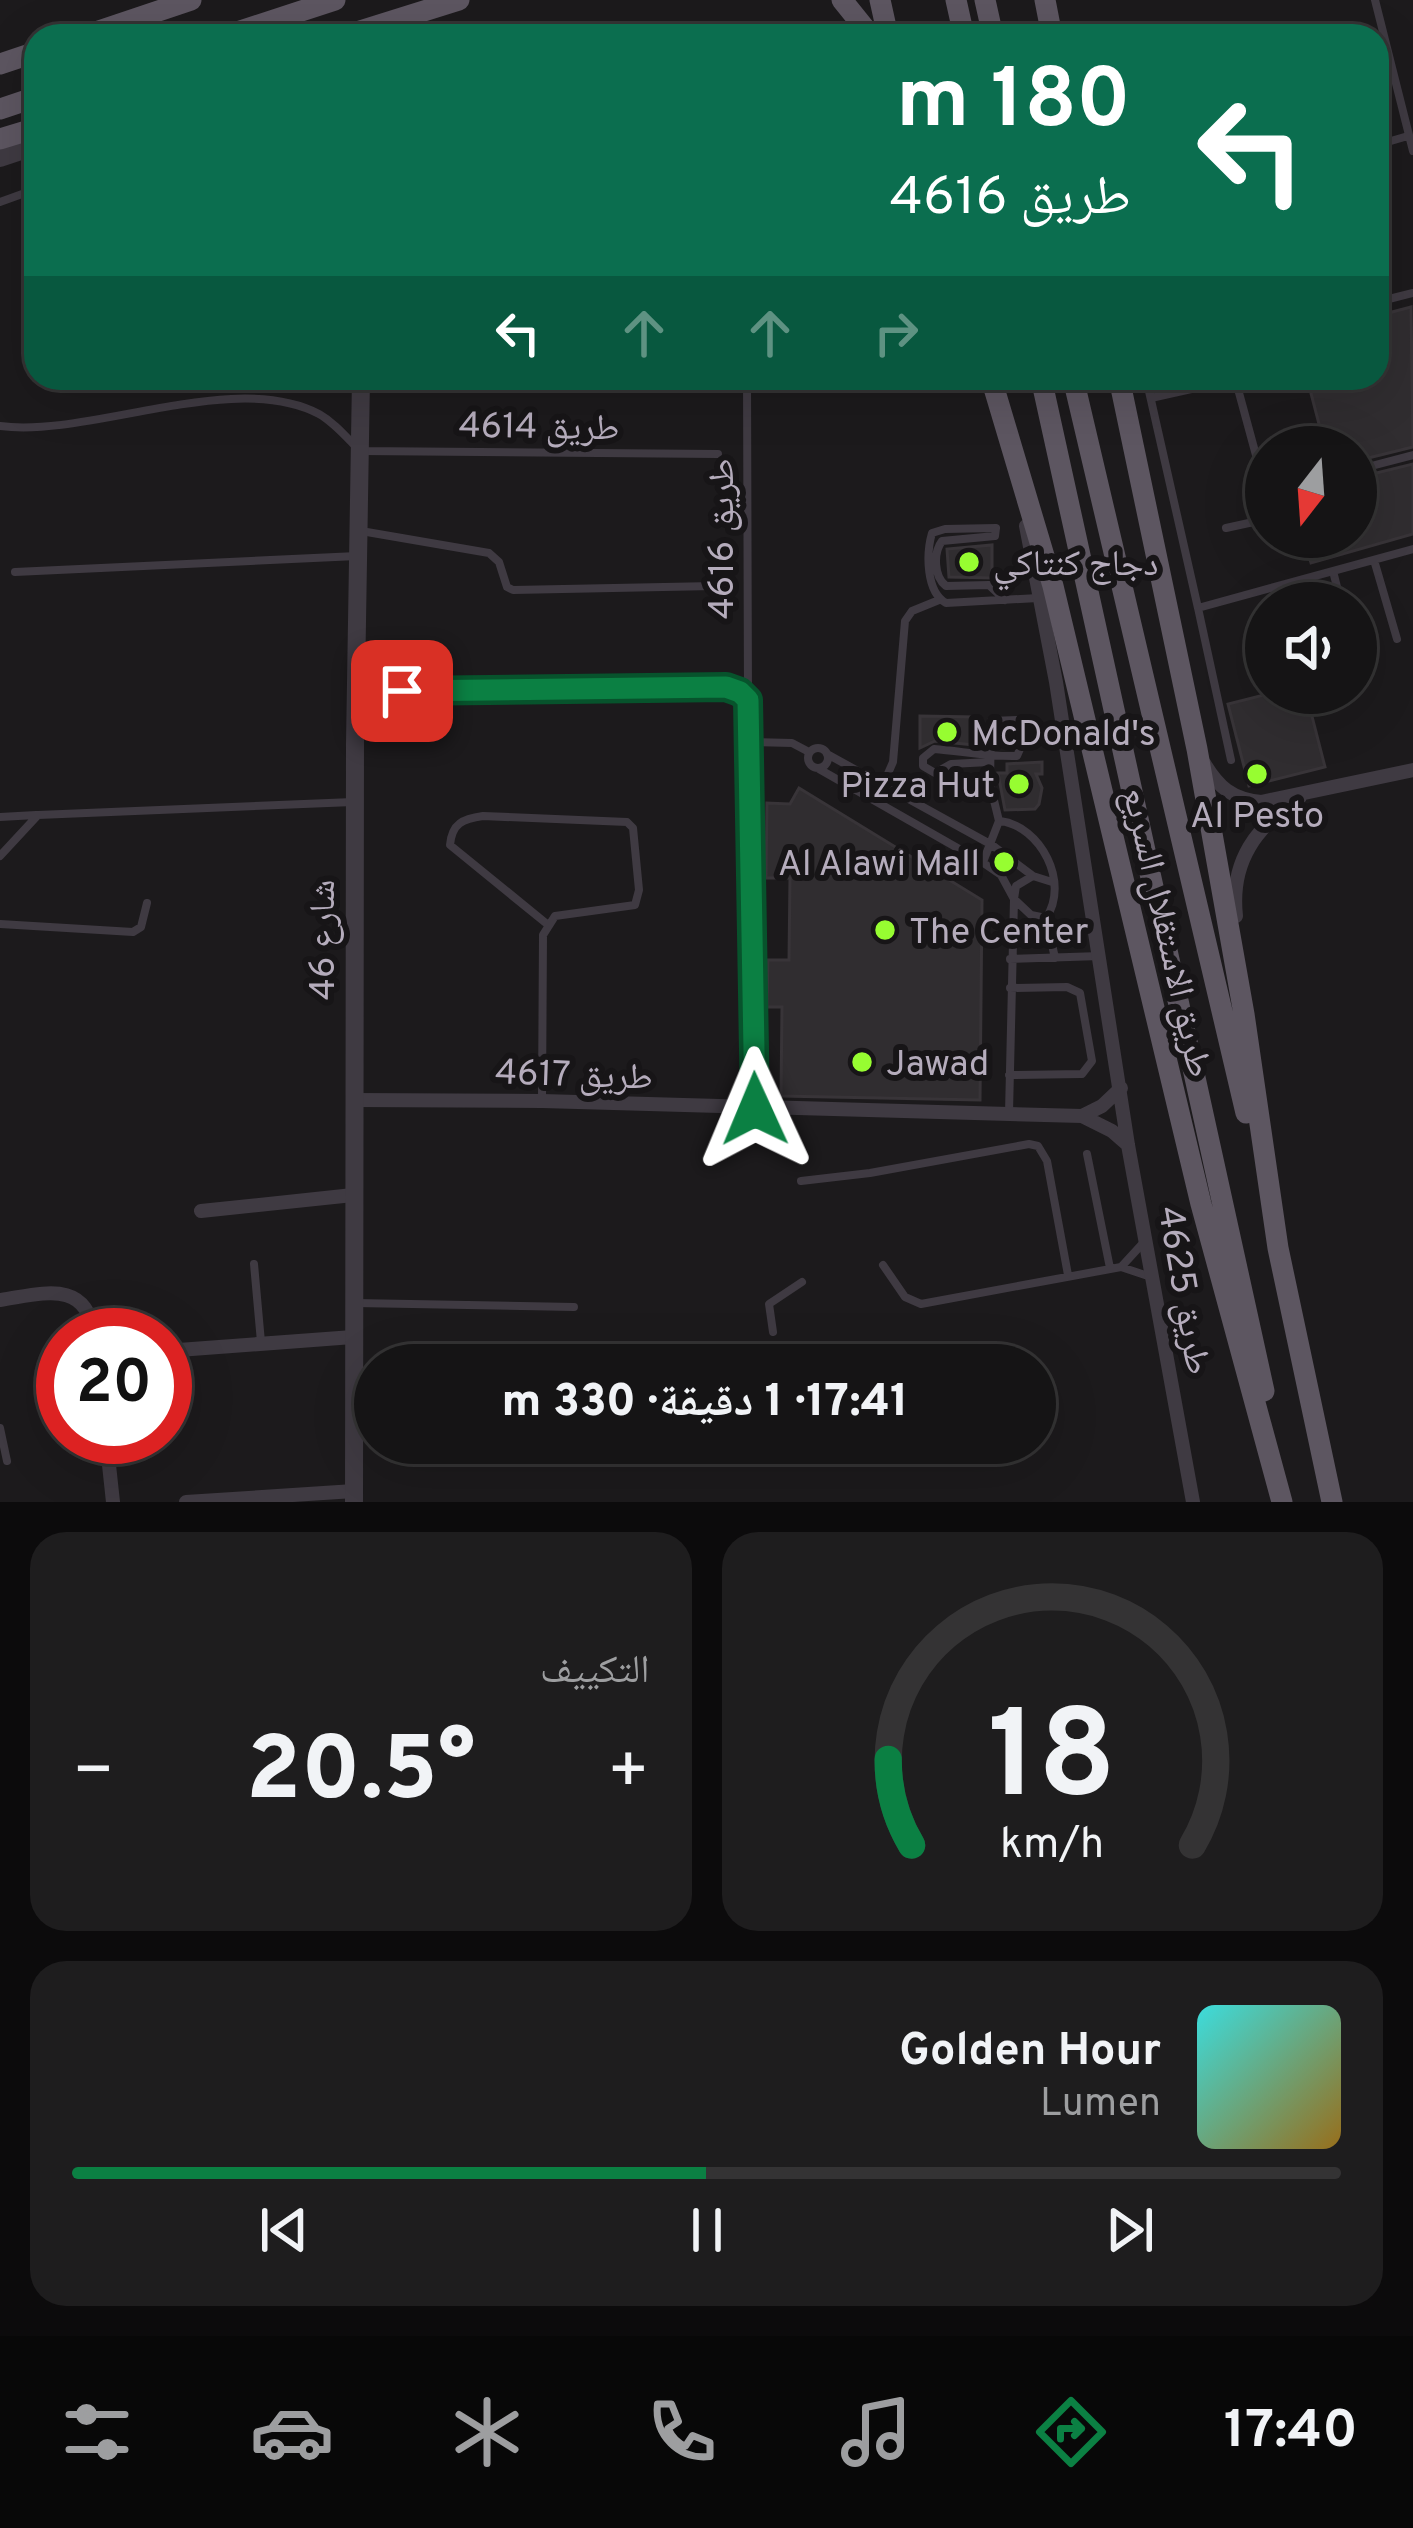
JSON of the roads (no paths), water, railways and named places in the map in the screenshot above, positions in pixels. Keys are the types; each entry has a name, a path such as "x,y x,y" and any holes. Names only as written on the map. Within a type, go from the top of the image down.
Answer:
{"main road":[{"path":"120,24 191,0"},
{"path":"262,24 335,0"},
{"path":"394,24 459,0"},
{"path":"842,0 861,24"},
{"name":"طريق الاستقلال السريع","path":"995,390 1053,586 1201,1204 1283,1502"},
{"path":"1044,390 1257,1350 1283,1502"},
{"path":"1075,390 1278,1248"},
{"name":"طريق الاستقلال السريع","path":"1122,390 1197,749 1244,1014 1278,1248 1332,1502"}],"street":[{"name":"شارع 46","path":"354,1497 361,390"},
{"name":"طريق 4625","path":"1022,482 1022,507 1102,956 1128,1145 1193,1502"},
{"path":"1197,749 1215,780 1234,797 1261,802 1413,770"},
{"path":"1244,1014 1249,994 1235,909 1238,872 1260,829 1300,797"},
{"path":"1082,1116 1111,1100 1121,1088"},
{"name":"طريق 4617","path":"353,1100 1082,1116"},
{"path":"1082,1116 1128,1145"},
{"path":"201,1211 353,1195"},
{"path":"0,1300 63,1293 86,1308"},
{"path":"192,1349 353,1336"},
{"path":"109,1464 113,1502"},
{"path":"186,1502 354,1497"}],"lane":[{"path":"1389,58 1413,151"},
{"path":"1389,142 1408,136"},
{"name":"طريق 4616","path":"747,390 755,1109"},
{"path":"1149,390 1231,760"},
{"path":"1151,398 1186,390"},
{"path":"1238,390 1248,426"},
{"path":"0,426 45,426 180,404 248,401 290,404 317,412 360,451"},
{"name":"طريق 4614","path":"360,451 718,454"},
{"path":"1377,464 1413,455"},
{"path":"1226,528 1245,523"},
{"path":"939,600 932,588 932,533 994,526 995,536 942,541 936,552 938,578 946,586 988,585 1005,600"},
{"path":"360,531 489,553 513,590 714,586"},
{"path":"1198,608 1413,549"},
{"path":"15,572 358,556"},
{"path":"1374,560 1397,639"},
{"path":"1333,571 1336,582"},
{"path":"884,785 893,762 905,621 912,611 939,600 1039,598"},
{"path":"356,691 726,687 748,700"},
{"path":"982,862 999,821 989,759 991,722 1016,718 1019,753 989,759 951,764 935,773 923,766 923,758 934,749 989,759"},
{"path":"748,742 792,743 809,752 819,748 992,845 1034,876 1052,882"},
{"path":"809,752 809,765 982,862 1001,875 1014,899 1031,915 1046,918"},
{"path":"819,769 826,765 827,754"},
{"path":"852,788 861,772"},
{"path":"895,812 905,797"},
{"path":"0,818 355,802"},
{"path":"0,856 38,815"},
{"path":"542,1101 543,935 555,916 635,905 639,890 632,824 463,819 451,831 450,844 547,924"},
{"path":"999,821 1022,826 1034,836 1043,848 1056,897 1046,918 1012,935"},
{"path":"1009,1114 1014,899 1021,880 1034,876"},
{"path":"0,924 133,932 141,927 147,903"},
{"path":"1046,918 1055,958"},
{"path":"1010,959 1102,956"},
{"path":"1009,1075 1082,1074 1092,1061 1080,993 1067,987 1010,988"},
{"path":"802,1181 1038,1146 1047,1161 1068,1275"},
{"path":"1087,1154 1115,1268"},
{"path":"1115,1268 1147,1238"},
{"path":"254,1264 261,1343"},
{"path":"883,1265 905,1298 921,1304 1115,1268 1154,1279"},
{"path":"773,1332 772,1298 802,1282"},
{"path":"353,1303 574,1306"},
{"path":"0,1428 7,1461"}],"place":[{"name":"دجاج كنتاكي","path":"969,562"},
{"name":"McDonald's","path":"947,732"},
{"name":"Al Pesto","path":"1257,774"},
{"name":"Pizza Hut","path":"1019,784"},
{"name":"Al Alawi Mall","path":"1004,862"},
{"name":"The Center","path":"885,930"},
{"name":"Jawad","path":"862,1062"}]}
